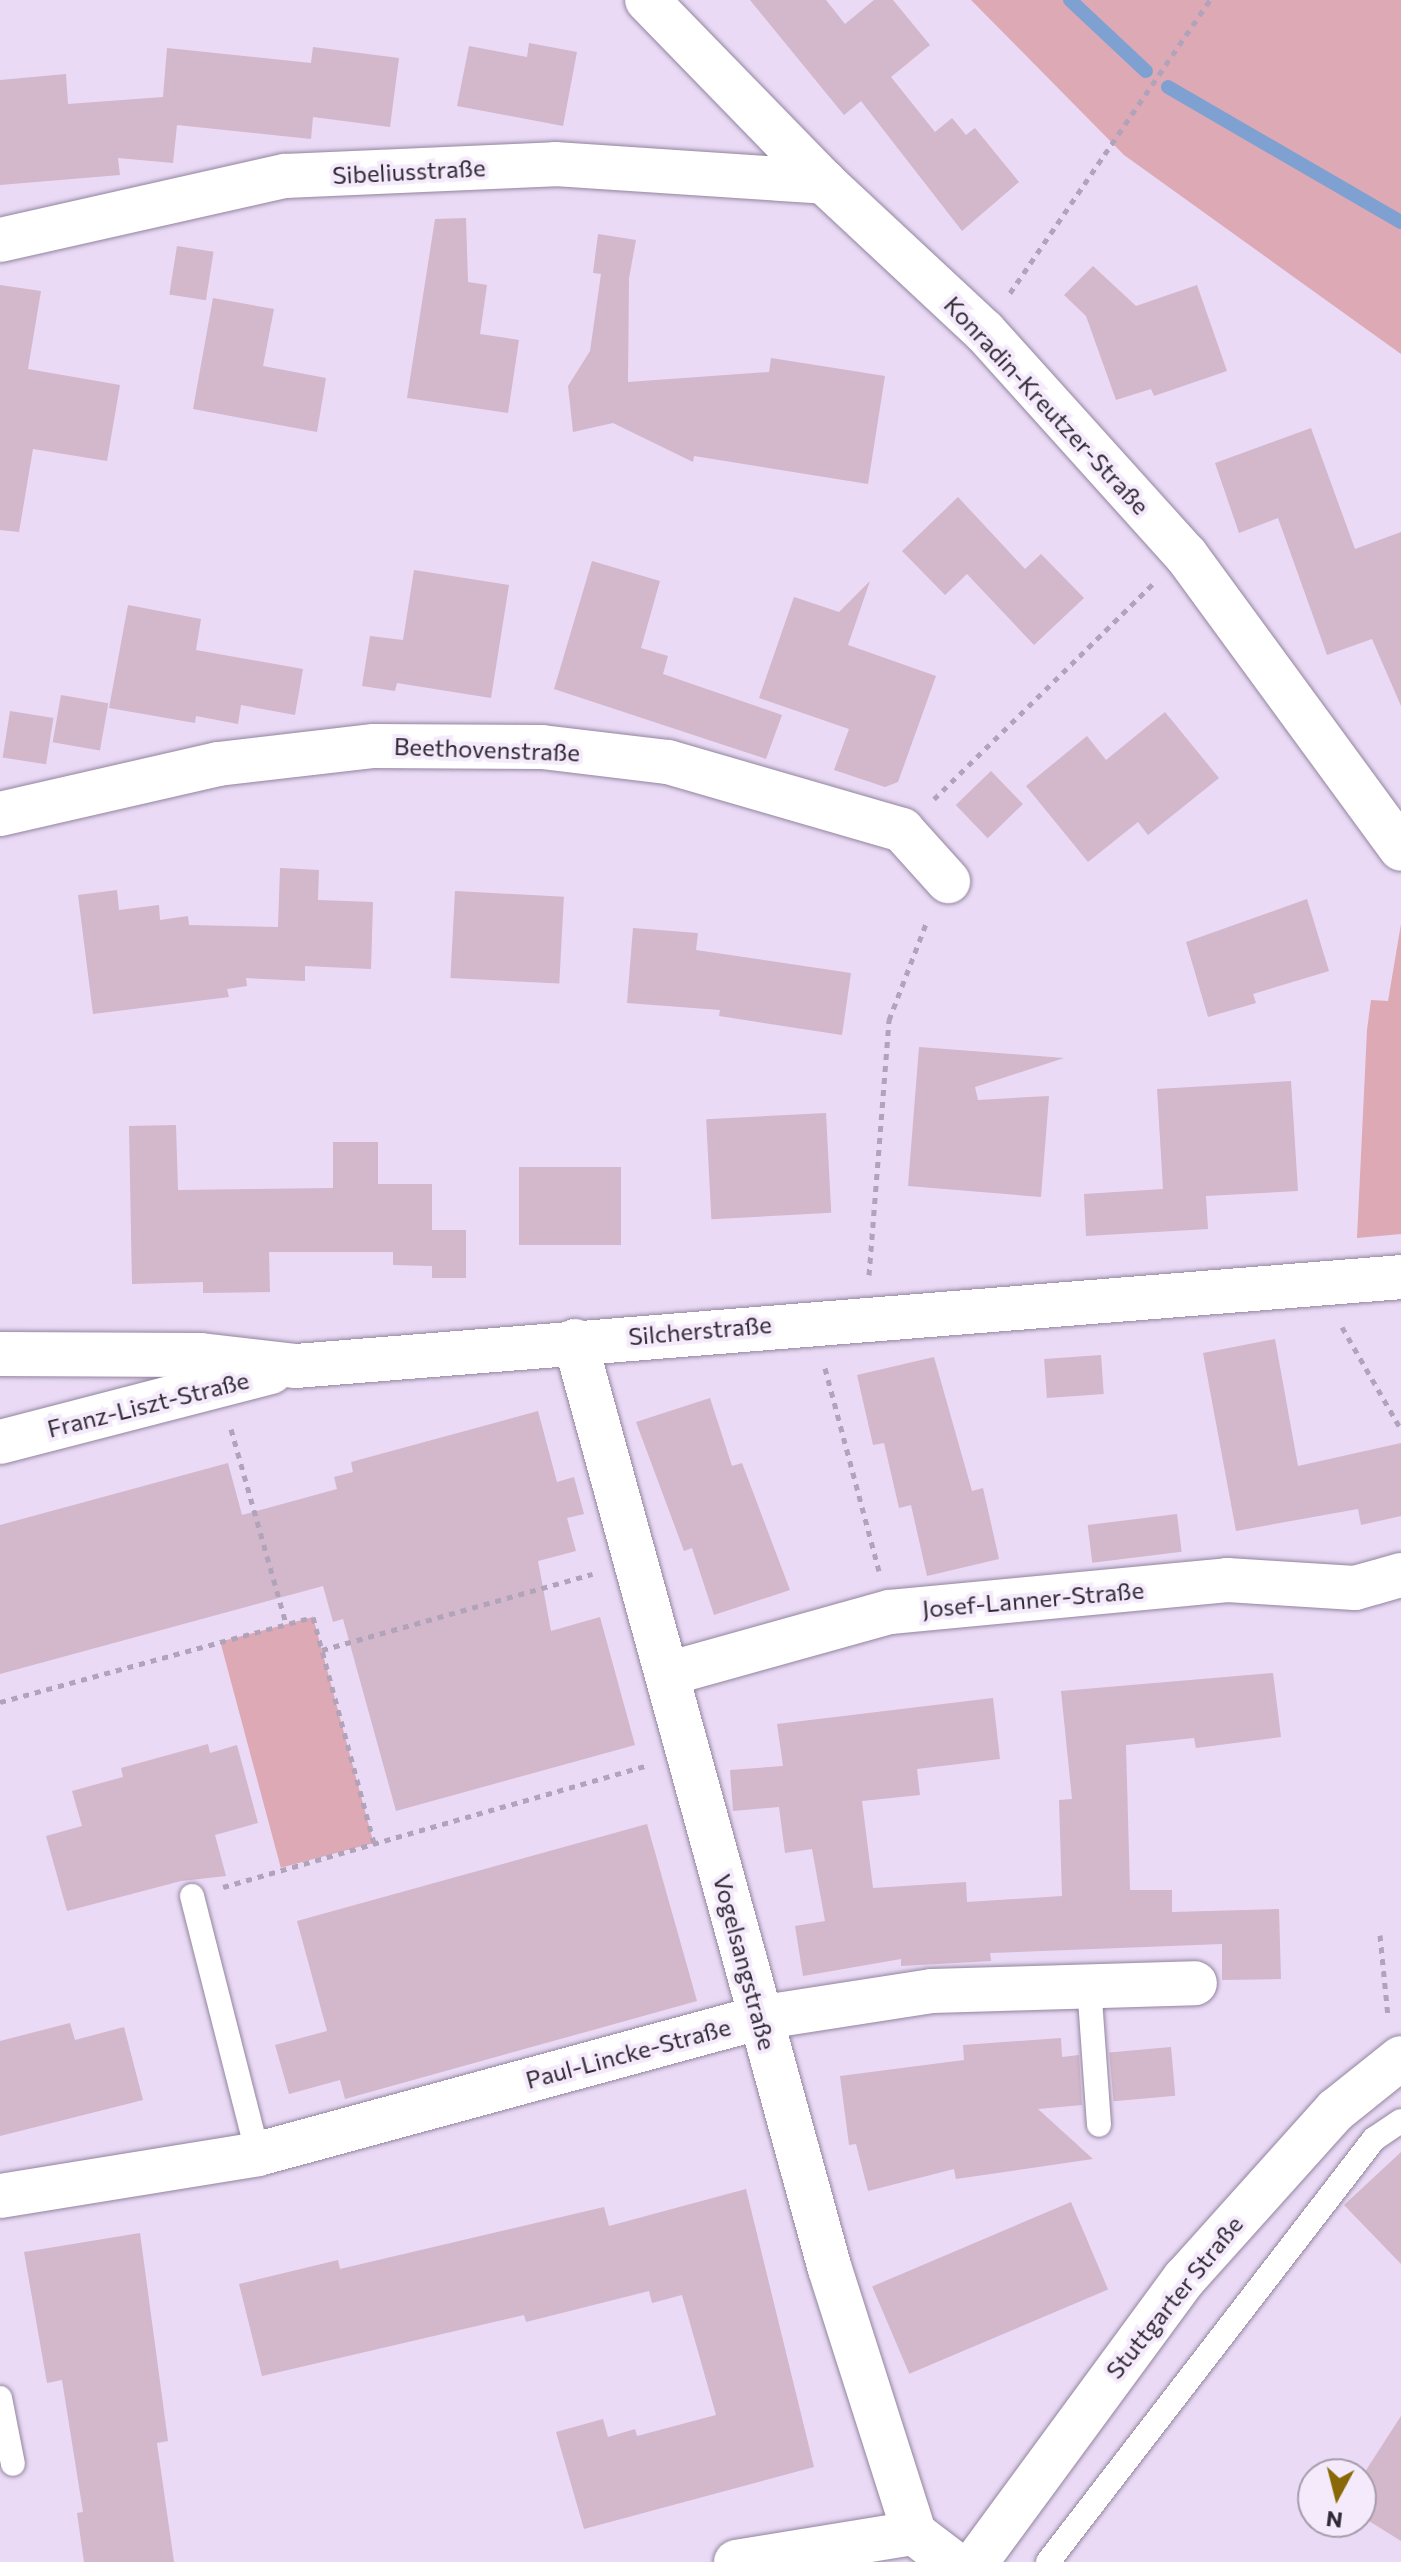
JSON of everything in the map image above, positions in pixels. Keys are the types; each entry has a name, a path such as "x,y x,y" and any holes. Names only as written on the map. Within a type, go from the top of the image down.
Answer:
{"street":[{"name":"Konradin-Kreutzer-Straße","path":"647,0 824,182 984,331 1186,555 1401,849"},
{"name":"Sibeliusstraße","path":"0,240 285,176 555,164 824,182"},
{"name":"Beethovenstraße","path":"0,814 218,764 374,746 542,747 712,773 902,830"},
{"path":"902,830 948,881"},
{"name":"Silcherstraße","path":"0,1354 201,1355 296,1366 812,1321 1321,1287 1401,1277"},
{"name":"Vogelsangstraße","path":"575,1341 636,1562 671,1673 758,2018 914,2533"},
{"name":"Franz-Liszt-Straße","path":"0,1442 296,1366"},
{"name":"Josef-Lanner-Straße","path":"671,1673 890,1612 1227,1580 1355,1588 1401,1575"},
{"name":"Paul-Lincke-Straße","path":"0,2196 258,2154 758,2018 932,1991 1195,1983"},
{"name":"Stuttgarter Straße","path":"976,2562 1185,2278 1336,2110 1397,2062"},
{"path":"736,2562 914,2533 952,2562"}],"lane":[{"path":"192,1896 258,2154"},
{"path":"1089,1985 1099,2125"},
{"path":"1048,2562 1374,2139 1401,2121"},
{"path":"0,2398 13,2464"}],"path":[{"path":"984,331 1210,0"},
{"path":"902,830 1135,600"},
{"path":"869,1270 889,1020 924,926"},
{"path":"1321,1287 1401,1429"},
{"path":"812,1321 890,1612"},
{"path":"219,1385 286,1624"},
{"path":"322,1650 636,1562"},
{"path":"0,1702 313,1617 374,1843"},
{"path":"192,1896 691,1752"},
{"path":"1380,1935 1397,2062"}],"shaded area":[{"path":"971,0 1401,0 1401,354 1124,155"},
{"path":"1401,924 1401,1234 1357,1238 1371,1000 1388,1001"},
{"path":"313,1617 374,1843 281,1868 220,1642"}],"building":[{"path":"750,0 826,0 845,24 874,0 893,0 930,45 891,77 935,132 952,118 966,135 975,128 1019,182 962,231 861,101 844,115"},
{"path":"529,43 577,52 563,126 457,106 469,46 527,57"},
{"path":"313,47 399,58 390,127 313,117 311,139 177,125 173,163 118,158 120,175 0,185 0,80 66,74 68,104 163,97 167,48 311,63"},
{"path":"466,218 468,282 487,285 480,334 519,340 508,413 407,398 435,219"},
{"path":"598,234 636,240 629,278 628,382 769,372 771,358 885,376 868,484 694,456 693,462 613,423 573,432 568,386 590,351 601,274 593,273"},
{"path":"177,246 214,252 206,300 169,294"},
{"path":"1093,266 1136,306 1197,285 1227,371 1154,396 1151,389 1116,400 1086,316 1064,295"},
{"path":"0,285 41,291 28,369 120,385 107,461 33,449 19,532 0,530"},
{"path":"213,298 274,309 263,366 326,378 317,432 193,409"},
{"path":"1311,428 1355,549 1401,532 1401,706 1372,639 1327,655 1278,518 1239,533 1215,463"},
{"path":"958,497 1025,569 1041,554 1084,598 1034,645 967,574 945,595 902,551"},
{"path":"592,561 660,581 641,648 668,656 663,674 782,715 766,759 554,689"},
{"path":"414,570 509,585 491,698 397,683 395,691 362,686 370,636 403,640"},
{"path":"870,581 848,645 936,676 898,782 885,787 834,770 849,729 759,698 794,597 839,612"},
{"path":"128,605 201,619 196,650 303,669 295,715 241,705 238,724 196,716 195,723 109,708"},
{"path":"61,695 108,703 100,751 53,742"},
{"path":"10,711 53,718 46,764 3,757"},
{"path":"1165,712 1219,778 1148,835 1138,822 1088,862 1026,786 1087,736 1106,760"},
{"path":"991,771 1023,804 988,838 956,805"},
{"path":"280,868 319,870 318,900 373,902 371,969 305,966 305,981 246,978 247,986 227,989 229,997 93,1014 78,895 117,890 119,910 159,905 160,920 188,916 189,925 278,927"},
{"path":"455,891 564,897 559,984 450,978"},
{"path":"1307,899 1329,971 1253,994 1256,1003 1208,1017 1186,942"},
{"path":"633,928 698,933 696,950 851,973 842,1035 719,1016 720,1010 627,1003"},
{"path":"919,1047 1064,1058 975,1087 978,1100 1049,1096 1041,1197 908,1186"},
{"path":"1291,1081 1298,1191 1206,1196 1208,1229 1086,1236 1084,1194 1163,1189 1157,1089"},
{"path":"826,1113 831,1213 711,1219 706,1119"},
{"path":"176,1125 178,1190 333,1188 333,1142 378,1142 378,1184 432,1184 432,1230 466,1230 466,1278 432,1278 432,1266 393,1265 393,1252 269,1252 270,1292 203,1293 203,1282 132,1284 129,1126"},
{"path":"519,1167 621,1167 621,1245 519,1245"},
{"path":"1275,1339 1298,1466 1401,1443 1401,1516 1361,1525 1358,1509 1236,1531 1203,1353"},
{"path":"1101,1355 1104,1394 1047,1398 1044,1359"},
{"path":"934,1357 972,1491 983,1488 999,1559 927,1576 911,1505 899,1508 884,1443 873,1445 857,1375"},
{"path":"710,1398 732,1466 742,1463 790,1590 714,1615 692,1548 684,1551 636,1422"},
{"path":"538,1411 557,1482 574,1477 584,1514 567,1518 576,1551 538,1561 551,1631 600,1617 635,1745 396,1811 343,1619 333,1622 323,1586 0,1674 0,1525 228,1463 242,1515 337,1489 334,1477 353,1472 351,1462"},
{"path":"1177,1514 1182,1552 1092,1563 1088,1525"},
{"path":"1273,1673 1281,1737 1196,1748 1194,1738 1126,1745 1130,1890 1172,1890 1172,1912 1279,1909 1281,1979 1222,1980 1222,1944 990,1953 991,1961 901,1966 901,1959 803,1976 795,1926 825,1921 812,1849 785,1853 779,1807 733,1811 730,1770 783,1766 777,1724 993,1698 1000,1759 917,1769 920,1795 862,1801 873,1888 966,1882 967,1902 1062,1896 1059,1800 1072,1799 1061,1691"},
{"path":"208,1744 210,1753 237,1745 258,1823 215,1835 226,1876 181,1881 67,1911 46,1836 82,1826 72,1791 123,1777 121,1768"},
{"path":"647,1824 697,2001 345,2099 340,2080 289,2094 275,2045 327,2031 297,1921"},
{"path":"70,2023 75,2040 124,2027 143,2100 0,2136 0,2041"},
{"path":"1061,2038 1062,2057 1079,2055 1082,2105 1038,2109 1093,2159 956,2179 954,2169 868,2191 856,2144 849,2145 840,2076 964,2060 963,2045"},
{"path":"1171,2047 1175,2096 1114,2101 1109,2052"},
{"path":"1401,2152 1401,2264 1344,2205"},
{"path":"746,2189 814,2467 584,2529 556,2432 603,2419 608,2437 635,2429 637,2436 716,2415 682,2295 652,2303 649,2291 526,2322 524,2315 262,2376 239,2284 338,2260 340,2269 604,2207 609,2226"},
{"path":"1071,2202 1108,2289 909,2374 872,2286"},
{"path":"140,2233 168,2441 157,2443 174,2562 84,2562 77,2513 83,2512 62,2380 47,2383 24,2252"},
{"path":"1401,2416 1401,2541 1377,2526 1377,2458 1374,2458"}],"waterway":[{"path":"1070,0 1146,71"},
{"path":"1168,87 1401,222"}]}
